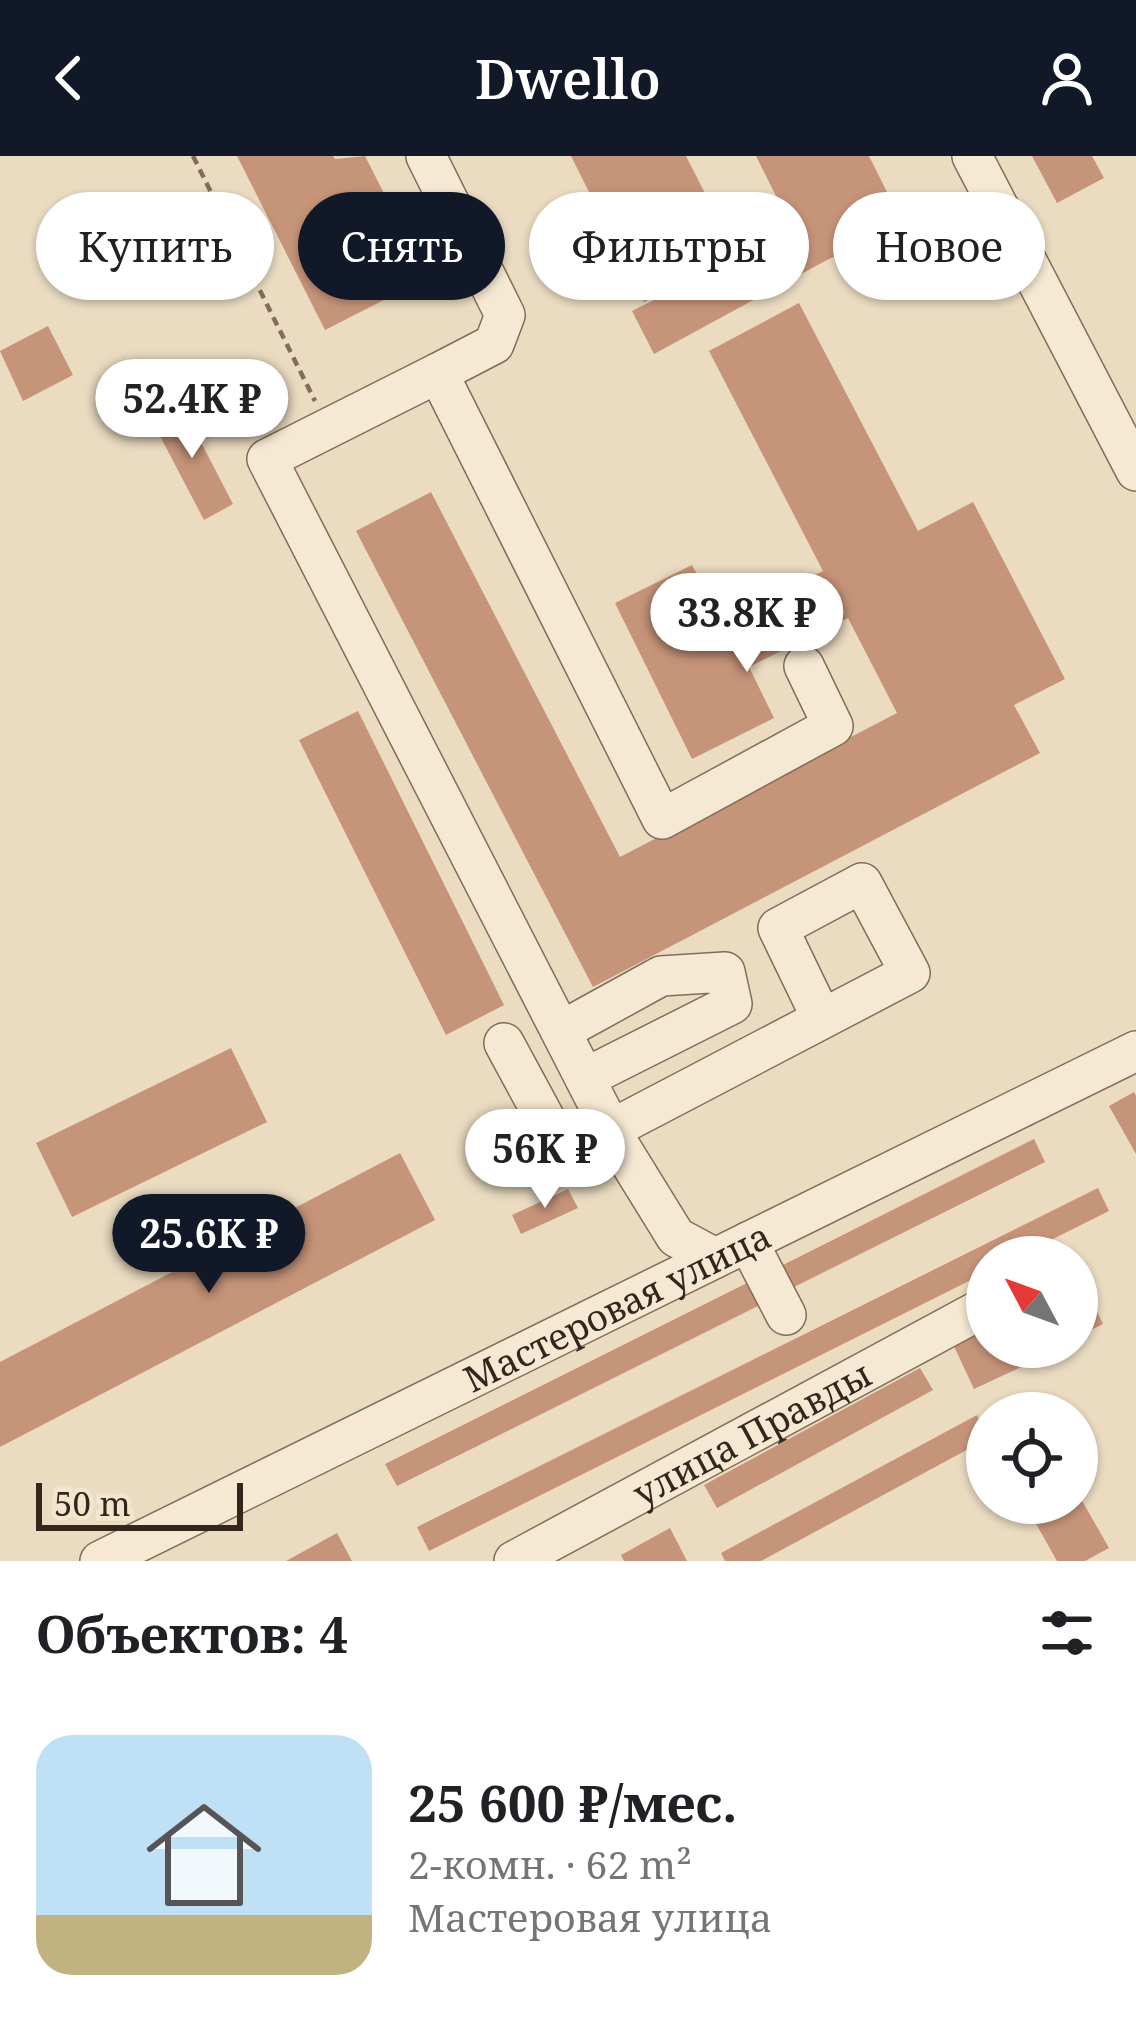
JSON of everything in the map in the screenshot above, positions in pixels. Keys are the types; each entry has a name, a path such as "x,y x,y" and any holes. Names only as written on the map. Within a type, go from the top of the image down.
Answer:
{"street":[{"path":"426,156 505,315 494,344 267,459 611,1130 676,1237 732,1250 786,1316"},
{"path":"972,156 1136,471"},
{"path":"439,373 662,818 833,726 804,666"},
{"path":"561,1031 661,976 725,972 732,1004 584,1078"},
{"path":"504,1043 564,1154 822,1018"},
{"name":"Мастеровая улица","path":"100,1561 1135,1054"},
{"name":"улица Правды","path":"514,1561 966,1317"}],"path":[{"path":"194,156 328,428"}],"building":[{"path":"237,156 365,156 383,192 298,192 298,277 274,229 274,192 255,192"},
{"path":"571,156 686,156 704,192 589,192"},
{"path":"756,156 869,156 887,192 833,192 833,257 809,270 809,192 774,192"},
{"path":"1032,156 1092,156 1104,178 1057,203"},
{"path":"310,300 384,300 325,330"},
{"path":"654,300 753,300 654,354 632,311"},
{"path":"799,303 918,531 973,502 1065,679 1014,705 1040,753 593,987 356,531 431,492 620,857 897,713 848,618 749,667 774,718 692,759 615,603 692,565 721,622 823,571 709,351"},
{"path":"48,326 73,375 23,401 0,351"},
{"path":"180,402 233,504 204,520 150,417"},
{"path":"358,711 504,1005 446,1035 299,740"},
{"path":"231,1048 267,1122 72,1217 36,1143"},
{"path":"1134,1092 1136,1096 1136,1154 1109,1106"},
{"path":"1034,1139 1045,1162 784,1292 773,1270"},
{"path":"400,1153 435,1220 0,1447 0,1362"},
{"path":"1098,1188 1109,1211 1059,1236 1002,1236"},
{"path":"568,1189 578,1208 521,1234 512,1215"},
{"path":"966,1254 966,1282 429,1551 417,1527"},
{"path":"753,1280 764,1303 397,1486 385,1464"},
{"path":"966,1338 966,1368 1019,1368 974,1389 953,1344"},
{"path":"920,1368 933,1390 717,1508 704,1485"},
{"path":"966,1421 966,1450 761,1561 725,1561 721,1553"},
{"path":"1036,1524 1095,1524 1109,1548 1085,1561 1057,1561"},
{"path":"670,1528 687,1561 624,1561 621,1555"},
{"path":"337,1533 352,1561 286,1561"}]}
